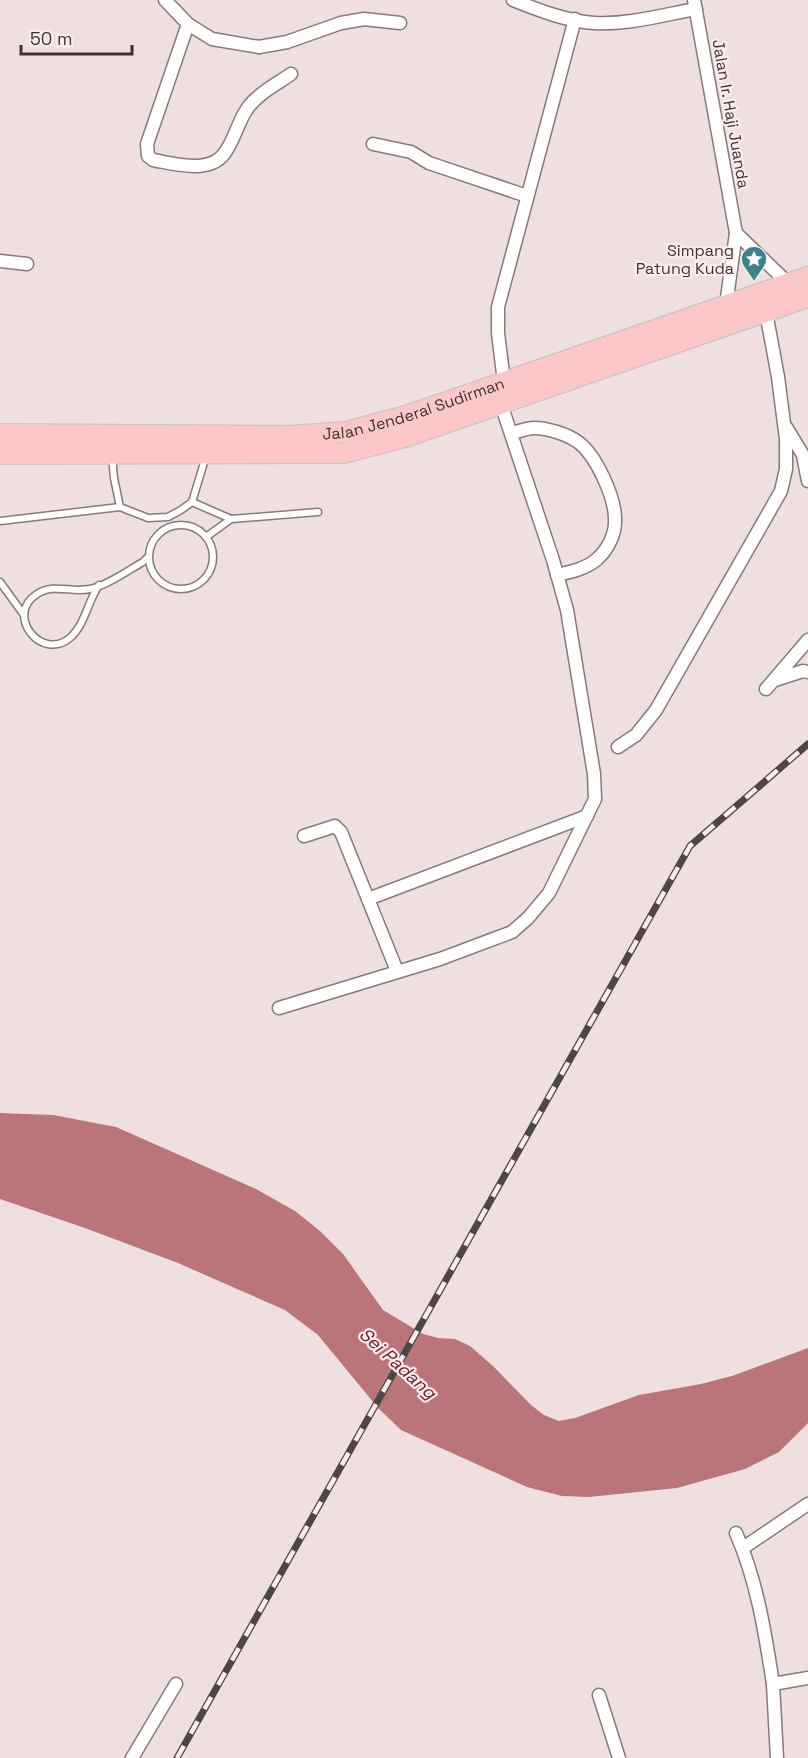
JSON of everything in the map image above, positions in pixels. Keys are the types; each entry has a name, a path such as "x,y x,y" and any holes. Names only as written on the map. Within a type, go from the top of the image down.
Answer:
{"main road":[{"name":"Jalan Jenderal Sudirman","path":"0,454 112,444 346,432 406,416 726,305 801,289"},
{"name":"Jalan Jenderal Sudirman","path":"0,434 207,453 343,453 405,437 766,312 801,289"}],"street":[{"path":"165,0 188,24 212,39 259,46 286,42 341,23 364,19 400,23"},
{"path":"513,0 555,15 594,23 636,21 695,4"},
{"name":"Jalan Ir. Haji Juanda","path":"695,4 736,233 726,305"},
{"path":"504,382 498,333 498,307 575,20"},
{"path":"188,24 147,144 148,156 153,160 206,166 216,162 227,150 246,110 254,100 291,74"},
{"path":"373,144 411,152 429,163 527,196"},
{"path":"736,233 801,289"},
{"path":"0,261 27,264"},
{"path":"726,305 732,324"},
{"path":"618,747 636,735 656,710 781,491 786,469 784,423 766,312"},
{"path":"279,1008 397,970 440,959 512,932 528,918 549,893 595,800 594,774 571,630 557,576 501,404"},
{"path":"784,423 803,455 808,481"},
{"path":"511,433 533,428 577,441 592,455 606,482 616,517 615,531 608,545 596,560 583,568 557,576"},
{"path":"808,640 770,685 802,671 808,672"},
{"path":"368,899 587,816"},
{"path":"304,836 335,826 341,832 397,970"},
{"path":"743,1548 808,1504"},
{"path":"736,1533 743,1548 762,1615 773,1684 777,1758"},
{"path":"773,1684 808,1678"},
{"path":"132,1758 176,1684"},
{"path":"600,1695 619,1758"}],"lane":[{"path":"112,444 114,478 120,507"},
{"path":"160,532 169,526 179,524 199,530 206,537 212,548 213,561 205,577 191,587 179,589 167,586 157,579 148,557 151,543 168,518 192,502 207,453"},
{"path":"192,502 231,519 318,512"},
{"path":"0,521 120,507 148,518 168,518"},
{"path":"206,537 231,519"},
{"path":"99,585 79,627 70,638 60,644 48,644 36,641 27,629 24,615 26,603 36,594 48,589 64,587 81,590 99,585 143,562 148,557"},
{"path":"0,582 24,615"}],"water":[{"name":"Sei Padang","path":"0,1113 53,1115 116,1127 256,1189 295,1211 320,1231 343,1254 383,1310 423,1334 455,1339 470,1346 531,1405 544,1415 559,1421 575,1418 639,1395 732,1376 808,1348 808,1423 779,1452 745,1469 677,1488 589,1497 562,1496 527,1487 401,1430 378,1408 318,1335 285,1310 178,1263 0,1199"}],"railway":[{"path":"177,1758 690,846 808,744"}],"place":[{"name":"Simpang Patung Kuda","path":"754,282"}]}
